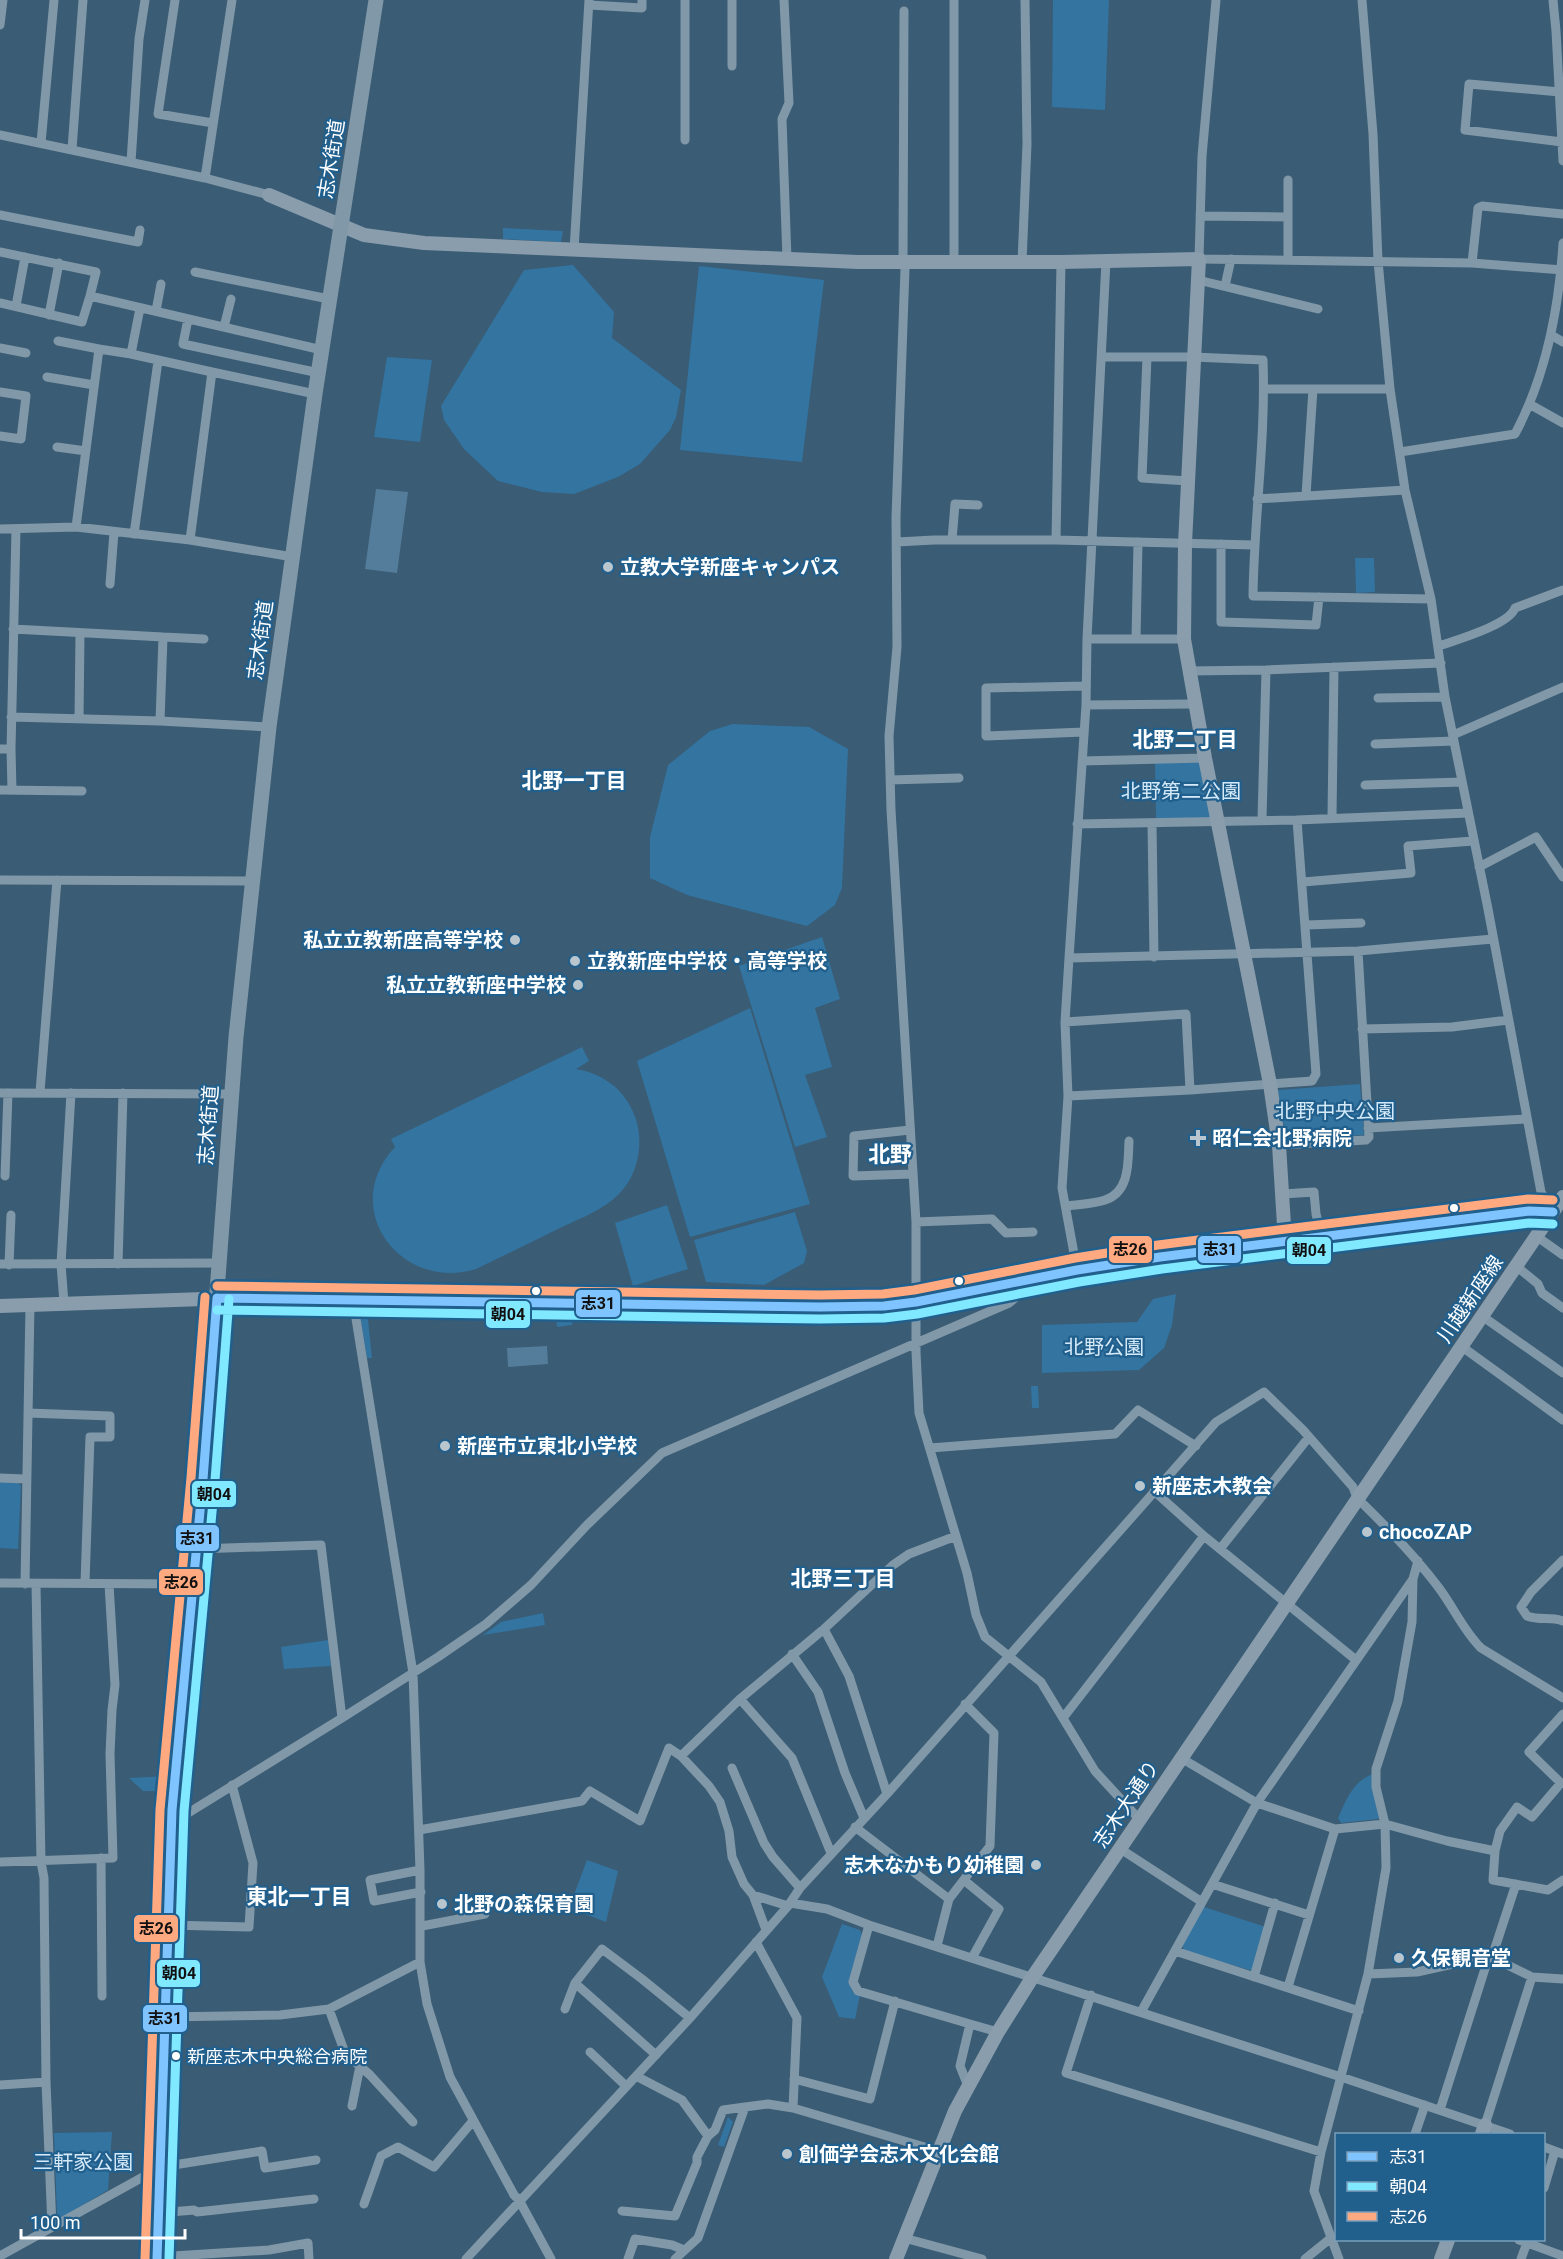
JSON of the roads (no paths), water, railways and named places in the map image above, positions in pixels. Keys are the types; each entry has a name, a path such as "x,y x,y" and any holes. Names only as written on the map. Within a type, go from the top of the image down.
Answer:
{"main road":[{"name":"志木街道","path":"157,2258 172,1823 203,1479 231,1094 269,727 315,394 376,0"}],"street":[{"path":"0,25 3,0"},
{"path":"41,143 54,0"},
{"path":"72,149 82,0"},
{"path":"131,162 139,39 145,0"},
{"path":"175,0 158,114 213,123"},
{"path":"205,178 232,0"},
{"path":"574,250 589,3 642,8 642,0"},
{"path":"685,0 685,140"},
{"path":"732,0 732,66"},
{"path":"784,0 789,103 782,119 787,260"},
{"path":"954,0 954,263"},
{"path":"1022,262 1027,144 1025,0"},
{"path":"1216,0 1202,156 1185,544 1184,639 1194,705 1270,1084 1279,1145 1285,1241"},
{"path":"1362,0 1373,134 1378,261 1390,389 1405,490 1431,599 1445,697 1541,1192 1553,1212"},
{"path":"1553,0 1560,31 1563,161"},
{"path":"904,11 903,263 905,269 896,517 897,647 889,736 916,1222 916,1342 919,1413 956,1536 976,1615 985,1637 1041,1682 1095,1771 1139,1819"},
{"path":"1560,92 1469,84 1465,130 1562,142"},
{"path":"0,135 205,178 269,195 364,235 397,241 787,260 903,263 1230,259 1472,263 1562,269"},
{"path":"1288,180 1288,260"},
{"path":"1472,263 1478,208 1482,206 1563,214"},
{"path":"0,215 138,242 140,230"},
{"path":"1200,216 1288,217"},
{"path":"1400,452 1515,434 1530,405 1551,336 1562,269 1563,243"},
{"path":"0,252 96,272 82,322 0,303"},
{"path":"16,306 25,257"},
{"path":"1225,286 1230,259"},
{"path":"1077,1270 1062,1188 1068,1096 1065,1022 1086,705 1087,639 1106,261"},
{"path":"1056,540 1061,262"},
{"path":"49,315 58,263"},
{"path":"195,272 329,299"},
{"path":"1198,280 1318,309"},
{"path":"156,311 160,284"},
{"path":"90,296 322,350"},
{"path":"225,327 231,299"},
{"path":"131,354 140,308"},
{"path":"188,319 183,344 319,373"},
{"path":"1551,336 1563,342"},
{"path":"58,341 131,354 315,394"},
{"path":"0,348 26,353"},
{"path":"76,527 99,349"},
{"path":"1102,357 1263,360 1264,389 1253,545 1253,596 1431,599"},
{"path":"1147,357 1142,478 1188,481"},
{"path":"134,534 158,361"},
{"path":"190,540 212,372"},
{"path":"47,376 94,385"},
{"path":"1264,389 1390,389"},
{"path":"1306,495 1313,389"},
{"path":"0,392 26,396 21,439 0,436"},
{"path":"1530,405 1563,423"},
{"path":"57,447 86,451"},
{"path":"1257,499 1405,490"},
{"path":"952,540 955,504 978,505"},
{"path":"0,529 76,527 190,540 293,557"},
{"path":"12,790 11,717 16,529"},
{"path":"110,584 114,532"},
{"path":"897,542 1056,540 1253,545"},
{"path":"1136,639 1138,542"},
{"path":"1221,544 1221,622 1316,625 1319,597"},
{"path":"1439,646 1494,625 1513,615 1515,608 1563,590"},
{"path":"13,629 204,639"},
{"path":"79,718 80,633"},
{"path":"160,721 163,637"},
{"path":"1087,639 1184,639"},
{"path":"1188,670 1266,670 1441,663"},
{"path":"1332,817 1334,667"},
{"path":"1262,819 1266,670"},
{"path":"1084,732 986,736 986,688 1086,686"},
{"path":"1374,744 1453,738 1563,687"},
{"path":"1378,698 1445,697"},
{"path":"1086,705 1194,705"},
{"path":"11,717 269,727"},
{"path":"0,749 11,749"},
{"path":"1082,761 1205,758"},
{"path":"890,780 959,778"},
{"path":"1365,786 1462,782"},
{"path":"0,790 82,791"},
{"path":"1077,824 1297,820 1468,813"},
{"path":"1068,1096 1312,1081 1316,1074 1297,820"},
{"path":"1152,823 1154,957"},
{"path":"1479,867 1536,837 1563,877"},
{"path":"1303,882 1410,873 1408,846 1473,841"},
{"path":"0,880 252,881"},
{"path":"40,1092 57,880"},
{"path":"1306,925 1361,922"},
{"path":"1069,958 1358,951 1493,939"},
{"path":"1279,1145 1366,1140 1369,1137 1358,951"},
{"path":"1065,1022 1186,1014 1190,1090"},
{"path":"1362,1029 1452,1027 1508,1020"},
{"path":"5,1176 4,1093 231,1094"},
{"path":"64,1303 61,1264 71,1093"},
{"path":"118,1264 123,1093"},
{"path":"1368,1128 1527,1119"},
{"path":"910,1130 854,1136 853,1176 912,1174"},
{"path":"1067,1206 1106,1200 1121,1188 1126,1180 1129,1141"},
{"path":"1283,1194 1314,1192 1316,1214 1322,1237"},
{"name":"川越新座線","path":"1428,1394 1563,1197"},
{"path":"0,1306 217,1298 885,1306 1160,1257 1529,1211 1553,1212"},
{"path":"11,1215 5,1264 219,1263"},
{"path":"916,1222 992,1219 1006,1233 1033,1232"},
{"path":"1536,1236 1563,1255"},
{"path":"1516,1266 1538,1284 1542,1293 1563,1308"},
{"path":"172,1823 342,1718 486,1624 509,1605 662,1453 1009,1303 1015,1298 1018,1282"},
{"path":"353,1300 413,1673 422,1926 420,1962 426,2004 450,2077 472,2122 551,2259"},
{"path":"25,1584 25,1479 30,1305"},
{"path":"1482,1316 1563,1373"},
{"path":"1461,1346 1563,1420"},
{"path":"466,2259 690,2018 789,1904 800,1888 887,1794 1216,1422 1264,1392 1309,1437 1353,1487 1358,1498 1440,1588 1470,1637 1481,1648 1563,1698"},
{"name":"志木大通り","path":"896,2259 938,2151 968,2086 998,2032 1119,1848 1428,1394"},
{"path":"930,1449 1115,1434 1138,1410 1196,1446"},
{"path":"28,1413 110,1416 110,1437 90,1437 85,1584"},
{"path":"1220,1549 1309,1437"},
{"path":"0,1478 25,1479"},
{"path":"1154,1491 1285,1604 1356,1660"},
{"path":"681,1756 740,1699 824,1629 893,1565 909,1554 956,1536"},
{"path":"1063,1718 1204,1536"},
{"path":"196,1549 321,1545 342,1718"},
{"path":"1563,1560 1531,1592 1521,1607 1527,1616 1537,1620 1555,1618 1563,1621"},
{"path":"1339,2259 1314,2191 1321,2152 1368,1974 1386,1868 1385,1824 1376,1787 1376,1769 1398,1701 1412,1622 1413,1579 1418,1562"},
{"path":"1141,2012 1257,1803 1413,1579"},
{"path":"0,1583 193,1584"},
{"path":"36,1584 41,1862 44,1878 46,2082 52,2228"},
{"path":"0,1862 112,1858 110,1754 115,1685 109,1584"},
{"path":"824,1629 849,1676 887,1794"},
{"path":"792,1654 818,1692 845,1773 864,1818"},
{"path":"740,1699 792,1758 831,1854"},
{"path":"937,1946 949,1899 990,1846 994,1732 965,1704"},
{"path":"1563,1714 1528,1752 1561,1783 1532,1817 1517,1807 1500,1831 1495,1851 1493,1880 1548,1890 1563,1880"},
{"path":"419,1830 582,1801 590,1791 640,1821 669,1748 681,1756 709,1786 720,1802 729,1831 732,1857 744,1884 753,1895 766,1930"},
{"path":"1181,1758 1257,1803 1335,1829 1385,1824 1446,1841 1495,1851"},
{"path":"732,1768 764,1843 800,1888"},
{"path":"168,1925 249,1927 253,1863 232,1785"},
{"path":"855,1827 949,1899"},
{"path":"1288,1987 1335,1829"},
{"path":"1119,1848 1202,1902"},
{"path":"100,1858 102,1996"},
{"path":"420,1870 370,1880 374,1900 421,1892"},
{"path":"965,1881 999,1909 972,1959"},
{"path":"1212,1884 1309,1915"},
{"path":"1440,2110 1516,1884"},
{"path":"753,1895 789,1904 827,1909 972,1959 1090,1995 1440,2110 1484,2130 1504,2133"},
{"path":"1254,1977 1275,1903"},
{"path":"422,1926 485,1914"},
{"path":"869,1925 853,1982 858,1991 998,2032"},
{"path":"756,1942 797,2018 793,2108"},
{"path":"565,2008 575,1983 602,1949 642,1978 690,2018"},
{"path":"1175,1951 1359,2011"},
{"path":"1368,1974 1418,1972 1491,1956 1532,1977 1563,1979"},
{"path":"165,2017 280,2015 328,2009 420,1962"},
{"path":"1484,2130 1532,1977"},
{"path":"575,1983 656,2055"},
{"path":"1090,1995 1066,2073 1321,2152"},
{"path":"794,2079 870,2098 895,2001"},
{"path":"328,2009 345,2053 414,2122"},
{"path":"968,2086 960,2066 970,2024"},
{"path":"590,2052 626,2086"},
{"path":"352,2106 360,2066"},
{"path":"636,2076 682,2100 708,2136"},
{"path":"0,2085 46,2082"},
{"path":"622,2211 675,2216 698,2163 696,2157 708,2136 715,2130 723,2110 768,2104 793,2108 938,2151"},
{"path":"1415,2133 1425,2105"},
{"path":"675,2259 698,2238 745,2107"},
{"path":"364,2204 381,2156 398,2147 434,2167 472,2122"},
{"path":"0,2256 13,2254 52,2228 161,2167 262,2151 265,2168 316,2160"},
{"path":"1545,2186 1559,2152"},
{"path":"159,2213 194,2210 197,2212 314,2199"},
{"path":"1326,2223 1335,2220"},
{"path":"904,2238 945,2254 982,2259"},
{"path":"1305,2259 1331,2238"},
{"path":"628,2259 635,2239 672,2244 684,2250"},
{"path":"1441,2259 1448,2241"},
{"path":"1521,2259 1524,2241"},
{"path":"1526,2241 1563,2256"},
{"path":"157,2258 269,2250 308,2243 309,2259"}],"place":[{"name":"立教大学新座キャンパス","path":"608,567"},
{"name":"私立立教新座高等学校","path":"515,940"},
{"name":"立教新座中学校・高等学校","path":"575,961"},
{"name":"私立立教新座中学校","path":"578,985"},
{"name":"昭仁会北野病院","path":"1198,1138"},
{"name":"新座市立東北小学校","path":"445,1446"},
{"name":"新座志木教会","path":"1140,1486"},
{"name":"chocoZAP","path":"1367,1532"},
{"name":"志木なかもり幼稚園","path":"1036,1865"},
{"name":"北野の森保育園","path":"442,1904"},
{"name":"久保観音堂","path":"1399,1958"},
{"name":"新座志木中央総合病院","path":"176,2056"},
{"name":"創価学会志木文化会館","path":"787,2154"}],"district":[{"name":"北野二丁目","path":"1185,740"},
{"name":"北野一丁目","path":"574,781"},
{"name":"北野","path":"890,1154"},
{"name":"北野三丁目","path":"843,1579"},
{"name":"東北一丁目","path":"299,1897"}],"park label":[{"name":"北野第二公園","path":"1181,791"},
{"name":"北野中央公園","path":"1335,1111"},
{"name":"北野公園","path":"1104,1347"},
{"name":"三軒家公園","path":"83,2162"}]}
